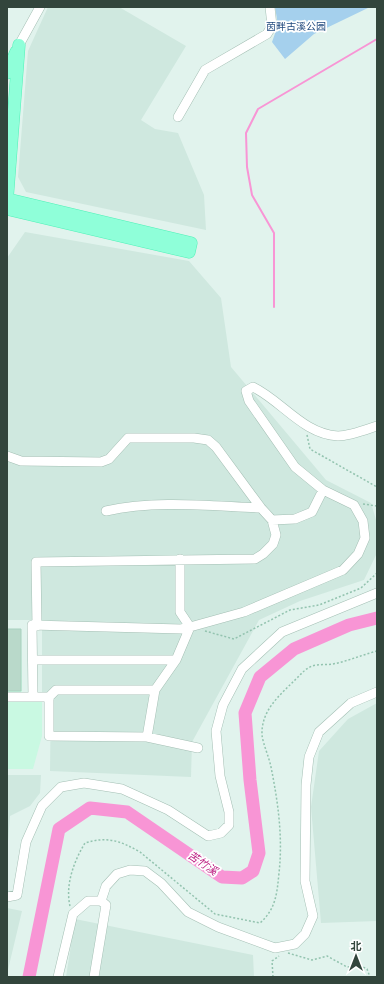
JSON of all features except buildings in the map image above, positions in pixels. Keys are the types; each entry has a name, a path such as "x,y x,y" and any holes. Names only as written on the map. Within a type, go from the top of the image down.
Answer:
{"main road":[{"path":"7,73 19,46"},
{"path":"7,202 19,46"},
{"path":"7,202 191,243 189,252 7,202"}],"street":[{"path":"19,46 40,7"},
{"path":"178,117 205,70 267,34 272,26 270,7"},
{"path":"33,697 32,625 190,627 244,612 343,570 358,554 365,538 363,521 354,505 323,490 295,467 248,401 246,391 252,387 264,393 309,429 338,436 377,426"},
{"path":"7,456 20,461 101,462 109,459 128,438 194,438 208,440 216,447 260,508 272,520 276,535 273,544 264,554 255,558 217,560 180,559 36,562 37,626"},
{"path":"272,520 295,519 312,512 323,490"},
{"path":"106,511 128,506 159,505 260,508"},
{"path":"180,559 180,612 190,627"},
{"path":"7,897 17,895 26,842 42,806 61,787 84,782 122,789 168,810 208,836 221,833 229,825 229,812 220,776 216,731 223,705 242,668 282,632 377,593"},
{"path":"148,738 155,690 176,660 190,627"},
{"path":"33,660 176,660"},
{"path":"155,690 56,690 49,697 49,736 148,738 198,748"},
{"path":"94,977 106,886 117,874 130,870 145,871 161,883 188,912 218,927 275,948 287,950 305,934 313,916 306,881 306,785 309,757 319,732 351,703 377,692"},
{"path":"7,697 49,697"},
{"path":"58,977 73,914 88,901 103,903"}],"path":[{"path":"309,429 306,436 310,449 377,487"},
{"path":"354,505 368,503 377,506"},
{"path":"205,631 234,639 290,610 319,605 361,588 377,574"},
{"path":"273,977 272,961 287,950 312,960 327,956 347,967 361,966 367,969 370,977"}],"shaded area":[{"path":"48,7 119,7 186,46 141,120 155,129 178,133 204,195 206,230 26,192 18,177 28,51"},
{"path":"25,232 189,261 221,298 231,367 326,480 371,503 377,523 377,553 364,580 300,601 259,620 192,742 191,777 50,771 51,695 42,694 42,620 7,620 7,258"},
{"path":"7,629 21,629 22,699 42,699 42,736 33,769 7,769"},
{"path":"377,703 377,921 321,923 311,807 319,751 348,719"},
{"path":"7,775 41,775 40,793 30,806 10,816 7,854"},
{"path":"7,908 22,911 7,974"},
{"path":"75,919 253,955 254,977 66,977"}],"green space":[{"name":"茵畔古溪公园","path":"275,7 370,7 314,34 285,59 272,42 278,25"}],"waterway":[{"path":"274,307 274,233 252,195 247,167 246,133 258,109 377,39"},
{"name":"苦竹溪","path":"29,977 59,829 90,808 127,812 222,877 242,878 253,871 259,853 250,780 245,713 260,677 294,649 349,625 377,618"}]}
